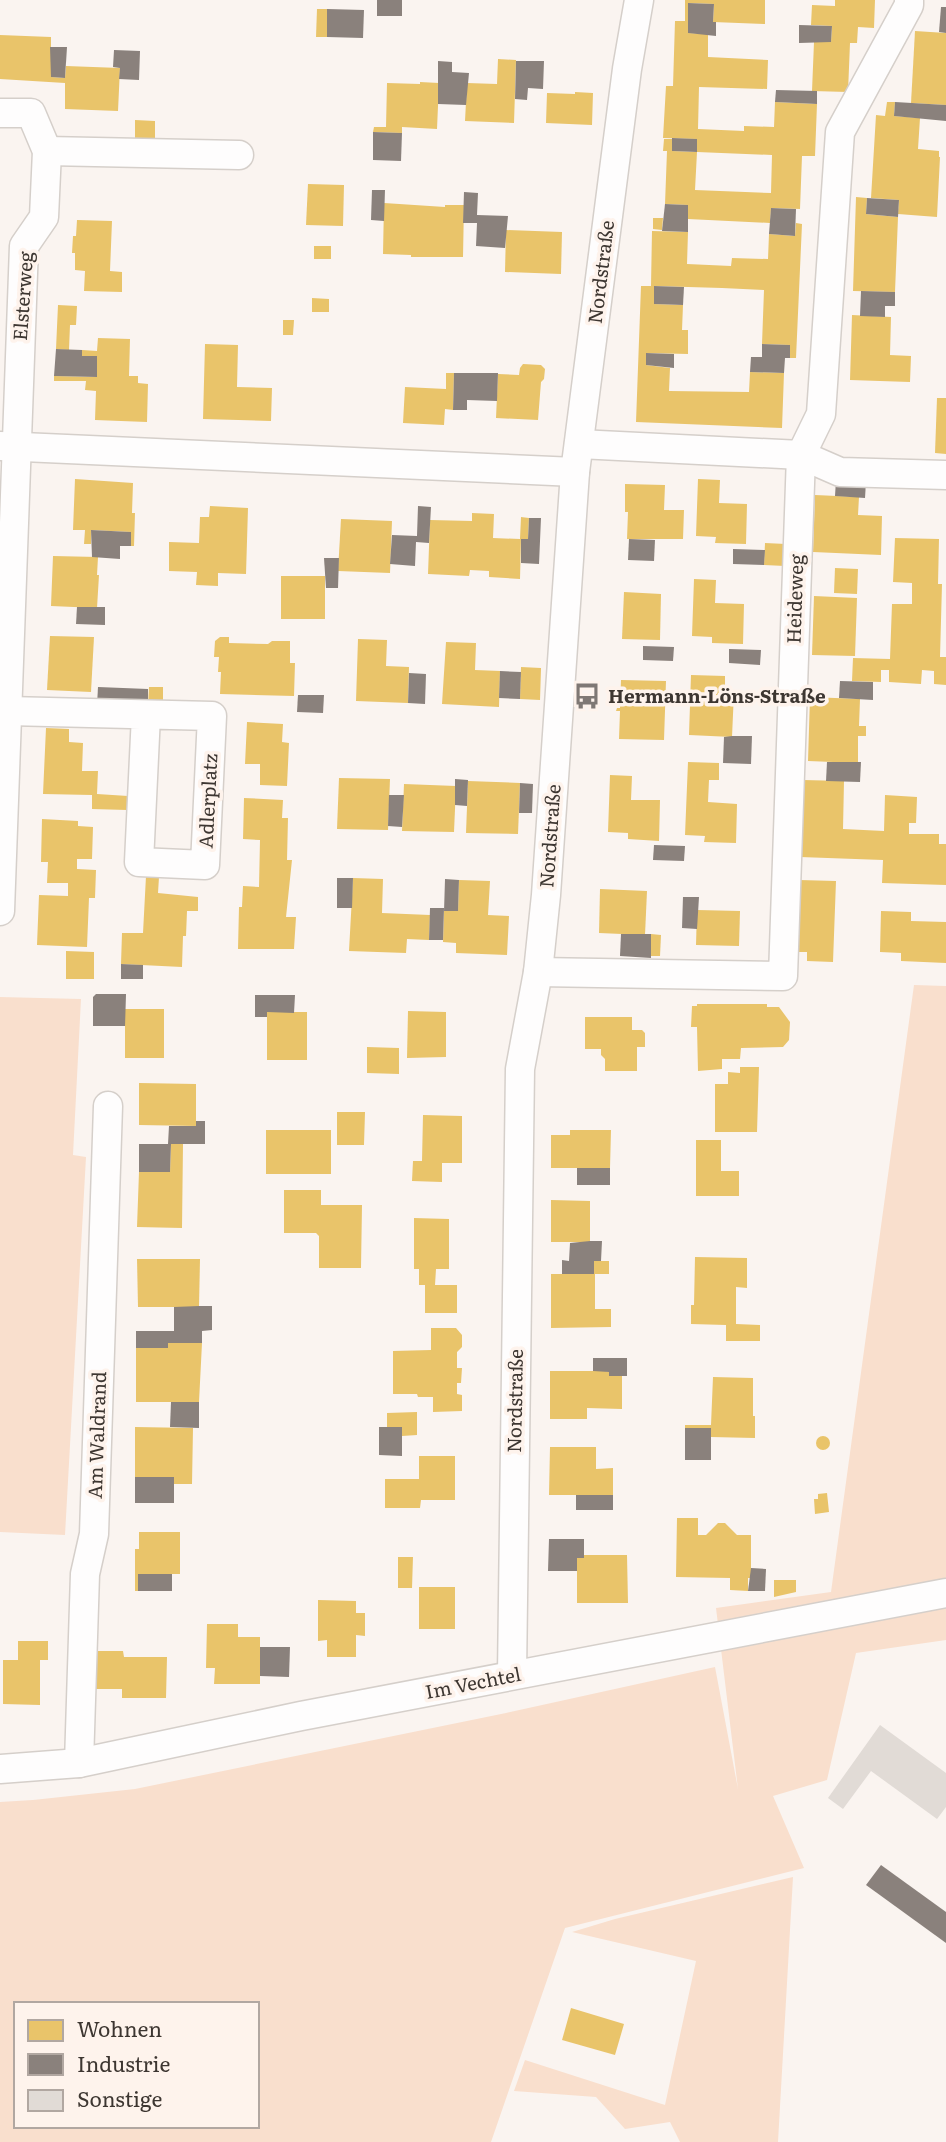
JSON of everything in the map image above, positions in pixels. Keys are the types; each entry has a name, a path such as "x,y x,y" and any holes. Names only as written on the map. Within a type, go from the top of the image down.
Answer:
{"street":[{"name":"Nordstraße","path":"512,1675 520,1069 537,972 546,895 575,472 627,69 639,0"},
{"name":"Heideweg","path":"537,972 783,976 801,456 821,414 839,132 909,5 909,0"},
{"name":"Elsterweg","path":"0,113 30,113 47,151 44,217 24,246 8,447 8,711 0,911"},
{"path":"47,151 239,155"},
{"path":"579,444 801,456 840,472 946,475"},
{"path":"8,447 575,472"},
{"name":"Adlerplatz","path":"8,711 212,716 205,865 139,862 146,715"},
{"name":"Am Waldrand","path":"79,1763 85,1574 94,1534 108,1106"},
{"name":"Im Vechtel","path":"0,1769 79,1763 301,1716 946,1593"}],"shaded area":[{"path":"914,985 946,986 946,1640 856,1653 827,1780 773,1796 804,1868 565,1928 491,2142 0,2142 0,1802 135,1789 715,1667 738,1789 716,1608 831,1592"},
{"path":"0,997 81,999 73,1155 86,1157 65,1535 0,1532"},
{"path":"793,1877 778,2142 680,2142 670,2122 625,2129 596,2097 514,2091 525,2060 665,2105 696,1961 572,1932 615,1919"}],"building: Wohnen":[{"path":"685,0 765,0 765,24 713,22 714,4 688,3 688,33 708,34 708,57 768,60 767,89 699,87 698,129 744,131 744,126 774,127 775,102 817,104 815,156 802,156 800,209 771,208 770,223 688,219 688,205 665,204 667,151 663,151 664,139 672,139 672,151 697,152 697,139 663,138 666,86 673,86 675,21 685,21","holes":["697,152 772,155 771,193 695,190"]},
{"path":"835,0 875,0 874,28 858,27 857,43 850,43 848,92 812,91 814,42 831,42 832,26 811,25 812,5 835,6"},
{"path":"317,9 327,9 327,37 316,37"},
{"path":"915,31 946,33 946,105 911,103"},
{"path":"0,35 51,37 51,77 65,78 66,66 120,68 118,111 65,109 65,83 0,79"},
{"path":"498,59 516,60 514,123 465,121 467,83 497,84"},
{"path":"387,83 439,83 437,129 402,127 402,133 373,132 374,127 386,127"},
{"path":"547,93 593,93 592,125 546,123"},
{"path":"887,102 895,102 894,116 920,118 918,149 939,151 937,217 898,214 899,200 871,198 876,115 885,116"},
{"path":"135,120 155,121 155,141 135,140"},
{"path":"308,184 344,185 343,226 306,225"},
{"path":"856,197 867,198 866,214 898,217 895,292 853,291"},
{"path":"384,203 445,207 464,205 463,257 383,254"},
{"path":"653,218 663,218 662,230 653,229"},
{"path":"77,220 112,221 110,271 122,272 122,292 84,291 85,271 75,270 75,253 72,253"},
{"path":"796,223 802,224 796,358 790,358 790,345 762,344 764,290 722,288 654,286 654,304 683,305 682,330 688,330 688,354 646,353 646,365 670,368 669,391 749,392 750,372 784,373 782,428 636,422 641,286 651,286 652,231 688,232 687,264 731,266 732,258 768,259 769,234 795,236"},
{"path":"506,230 562,232 561,274 505,272"},
{"path":"314,246 331,246 331,259 314,259"},
{"path":"312,298 329,299 329,312 312,312"},
{"path":"58,305 77,306 76,325 70,325 69,350 56,349"},
{"path":"852,315 891,317 890,355 911,356 910,382 850,380"},
{"path":"283,320 294,320 293,335 283,335"},
{"path":"98,338 130,339 129,376 138,376 138,383 148,384 147,422 95,420 96,391 85,390 86,381 54,381 54,376 97,377 97,356 82,356 82,350 97,351"},
{"path":"205,344 238,345 237,387 272,388 271,421 203,419"},
{"path":"523,364 541,365 545,369 541,382 538,420 496,418 498,374 519,375"},
{"path":"446,373 454,373 453,410 445,409 444,425 403,423 405,387 446,389"},
{"path":"937,398 946,398 946,454 935,453"},
{"path":"75,479 133,483 134,546 131,546 131,532 91,530 91,544 84,544 85,530 73,530"},
{"path":"698,479 720,480 719,503 747,504 746,544 715,543 716,537 696,536"},
{"path":"625,484 665,485 664,510 684,510 683,539 627,539"},
{"path":"815,495 859,497 858,515 882,516 881,555 813,552"},
{"path":"210,506 248,508 246,574 218,573 218,586 196,585 197,572 169,571 169,542 199,543 200,517 209,517"},
{"path":"472,513 494,514 493,538 520,539 521,517 529,518 528,539 521,539 520,579 489,577 489,571 470,570 469,576 428,574 430,520 472,521"},
{"path":"341,519 392,521 390,573 338,571"},
{"path":"895,538 939,539 938,584 942,584 940,657 946,657 946,685 934,684 934,671 922,670 921,684 889,682 889,670 881,670 881,682 852,681 853,658 890,659 892,604 912,604 912,583 893,582"},
{"path":"765,543 786,544 785,566 764,565"},
{"path":"53,556 98,557 97,608 51,606"},
{"path":"835,568 858,569 857,594 834,593"},
{"path":"281,576 325,576 325,619 281,619"},
{"path":"694,579 716,580 715,603 744,604 743,644 712,643 712,637 692,636"},
{"path":"624,592 661,594 660,640 622,639"},
{"path":"814,596 857,598 855,656 812,655"},
{"path":"50,636 94,637 91,692 47,690"},
{"path":"220,637 229,637 229,643 268,644 272,641 290,641 290,663 295,663 294,696 220,694 219,657 214,657 215,641"},
{"path":"358,639 387,640 386,666 409,667 408,703 356,701"},
{"path":"446,642 476,643 475,670 500,671 499,707 442,704"},
{"path":"521,667 541,668 540,700 520,699"},
{"path":"691,675 725,676 725,692 734,692 732,737 689,735"},
{"path":"621,680 666,681 664,740 619,739 620,711 616,711 620,708"},
{"path":"149,687 163,687 163,707 148,706"},
{"path":"810,697 860,699 859,726 866,726 866,736 858,736 858,763 808,761"},
{"path":"247,722 283,724 282,742 289,743 287,786 260,785 260,764 245,764"},
{"path":"46,728 69,729 69,742 83,743 82,771 98,771 97,794 128,796 127,810 92,809 92,795 43,794"},
{"path":"688,762 719,763 719,780 709,780 708,802 737,804 736,843 704,842 705,836 685,835"},
{"path":"610,775 632,776 631,800 660,800 659,841 628,839 628,833 608,832"},
{"path":"339,778 390,779 388,830 337,829"},
{"path":"803,780 844,781 843,829 884,831 885,795 917,797 916,823 909,823 909,834 939,834 939,844 946,844 946,885 882,883 883,860 800,857"},
{"path":"468,781 520,783 518,834 466,833"},
{"path":"404,784 456,786 454,832 402,831"},
{"path":"244,798 283,800 282,818 288,818 287,860 292,860 286,917 296,917 294,949 238,949 239,907 242,907 243,886 259,887 260,840 243,839"},
{"path":"42,819 78,821 78,826 93,827 92,859 77,859 77,869 96,870 95,898 89,898 87,947 37,945 39,895 68,896 68,883 47,883 48,862 41,862"},
{"path":"146,876 159,877 158,893 198,897 198,911 187,911 182,967 121,964 122,933 143,933"},
{"path":"353,878 383,879 382,913 430,915 429,940 407,939 406,953 349,951"},
{"path":"459,880 490,881 488,915 509,916 507,955 456,953 456,943 443,942 444,911 458,911"},
{"path":"799,880 836,881 833,962 807,961 807,952 797,952"},
{"path":"600,889 647,891 645,935 599,933"},
{"path":"697,910 740,911 739,946 696,945"},
{"path":"881,911 911,912 911,921 946,922 946,963 901,961 901,953 880,952"},
{"path":"651,934 661,935 660,956 651,956"},
{"path":"66,951 94,952 94,979 66,979"},
{"path":"767,1004 767,1007 779,1007 790,1022 789,1040 783,1047 741,1048 740,1059 722,1059 722,1069 698,1071 697,1027 691,1027 692,1006"},
{"path":"125,1009 164,1009 164,1058 125,1058"},
{"path":"408,1011 446,1012 446,1057 407,1058"},
{"path":"267,1012 307,1012 307,1060 267,1060"},
{"path":"585,1017 632,1017 632,1030 642,1030 645,1033 645,1047 637,1047 637,1071 605,1071 605,1059 601,1055 601,1049 585,1049"},
{"path":"367,1047 399,1048 399,1074 367,1073"},
{"path":"740,1067 759,1067 757,1132 715,1132 715,1084 728,1084 728,1072 740,1073"},
{"path":"139,1083 196,1084 196,1126 139,1125"},
{"path":"337,1112 365,1112 364,1145 337,1145"},
{"path":"423,1115 462,1116 462,1163 442,1163 442,1182 412,1181 413,1161 422,1161"},
{"path":"266,1130 331,1130 331,1174 266,1174"},
{"path":"570,1130 611,1130 610,1168 551,1168 551,1135 570,1135"},
{"path":"696,1140 721,1140 721,1171 739,1171 739,1196 696,1196"},
{"path":"171,1144 183,1144 182,1228 137,1227 139,1172 170,1172"},
{"path":"284,1190 321,1190 321,1205 362,1205 361,1268 319,1268 319,1236 316,1233 284,1233"},
{"path":"551,1200 590,1201 590,1242 551,1242"},
{"path":"414,1218 449,1219 449,1269 436,1269 435,1285 457,1285 457,1313 425,1313 425,1285 419,1285 419,1269 414,1269"},
{"path":"695,1257 747,1258 747,1288 736,1287 736,1324 760,1325 760,1341 726,1341 726,1325 691,1324"},
{"path":"137,1259 200,1259 199,1307 138,1307"},
{"path":"594,1261 609,1261 609,1274 594,1274"},
{"path":"551,1274 595,1274 595,1309 611,1309 611,1327 551,1328"},
{"path":"431,1328 456,1328 462,1335 462,1347 457,1352 457,1368 462,1368 457,1394 462,1395 462,1411 433,1412 433,1397 393,1394 393,1351 431,1350"},
{"path":"168,1343 202,1343 199,1402 136,1402 136,1348 168,1348"},
{"path":"550,1371 605,1371 609,1372 609,1376 622,1376 622,1409 587,1408 587,1419 550,1419"},
{"path":"713,1377 753,1378 755,1438 711,1437 711,1428 685,1428 685,1425 711,1425"},
{"path":"417,1412 417,1435 402,1436 402,1427 387,1427 387,1413"},
{"path":"135,1427 193,1428 192,1484 174,1484 174,1477 135,1477"},
{"path":"820,1436 826,1436 830,1443 826,1450 820,1450 816,1446 816,1440"},
{"path":"550,1447 596,1447 596,1469 613,1468 613,1495 549,1495"},
{"path":"419,1456 455,1456 455,1500 421,1500 420,1508 385,1508 385,1479 419,1479"},
{"path":"827,1493 829,1512 815,1514 814,1499 818,1499 818,1494"},
{"path":"677,1518 698,1518 698,1535 706,1535 718,1523 725,1523 737,1535 751,1535 751,1578 748,1578 748,1591 730,1590 730,1578 676,1577"},
{"path":"139,1532 180,1532 180,1574 138,1574 138,1591 135,1591 135,1549 139,1549"},
{"path":"584,1555 627,1555 628,1603 577,1603 577,1558 584,1558"},
{"path":"398,1557 413,1557 412,1588 398,1588"},
{"path":"774,1580 796,1580 796,1592 774,1597"},
{"path":"419,1587 455,1587 455,1629 419,1629"},
{"path":"318,1600 356,1601 356,1613 365,1613 365,1636 356,1635 356,1657 327,1657 327,1640 318,1641"},
{"path":"207,1624 238,1624 238,1637 260,1637 260,1684 214,1684 215,1668 206,1668"},
{"path":"18,1641 48,1641 48,1660 40,1660 40,1705 3,1704 3,1660 18,1660"},
{"path":"96,1651 123,1651 124,1657 167,1657 166,1698 122,1698 122,1689 95,1689"},
{"path":"571,2008 624,2024 615,2055 562,2040"}],"building: Industrie":[{"path":"377,0 402,0 402,16 377,16"},
{"path":"688,3 714,4 713,22 716,22 716,36 688,33"},
{"path":"941,7 946,7 946,33 939,32"},
{"path":"327,9 364,10 363,38 327,37"},
{"path":"799,25 832,26 831,42 799,43"},
{"path":"50,47 67,47 65,78 51,77"},
{"path":"114,50 140,51 139,80 119,79 120,68 113,67"},
{"path":"438,61 452,62 452,72 469,73 466,105 438,104"},
{"path":"516,61 544,61 543,89 528,88 527,100 515,99"},
{"path":"776,90 817,91 817,104 775,102"},
{"path":"895,102 946,105 946,121 894,116"},
{"path":"373,132 402,133 401,161 373,160"},
{"path":"672,138 697,139 697,152 672,151"},
{"path":"372,190 385,190 384,221 371,220"},
{"path":"464,192 478,193 477,215 508,216 505,248 476,246 477,223 463,223"},
{"path":"867,198 899,200 898,217 866,214"},
{"path":"665,204 688,205 688,232 662,231"},
{"path":"771,208 796,209 795,236 769,234"},
{"path":"654,286 684,287 683,305 654,304"},
{"path":"861,291 895,292 895,306 885,306 885,317 860,316"},
{"path":"762,344 790,345 790,358 785,358 784,373 750,372 751,357 762,357"},
{"path":"56,349 82,350 82,356 97,356 97,377 54,376"},
{"path":"646,353 674,354 674,368 646,365"},
{"path":"454,373 498,373 497,401 467,400 467,410 453,410"},
{"path":"836,480 866,481 865,498 835,496"},
{"path":"418,506 431,507 429,543 416,542 415,566 390,564 392,535 417,536"},
{"path":"529,518 541,518 539,564 521,563 521,539 528,539"},
{"path":"91,530 131,532 131,546 120,546 120,559 92,557"},
{"path":"629,539 655,540 654,561 628,560"},
{"path":"733,549 765,550 764,565 733,564"},
{"path":"324,558 339,558 338,588 326,588"},
{"path":"77,607 105,607 105,625 76,624"},
{"path":"643,646 674,647 673,661 643,660"},
{"path":"729,649 761,650 760,665 729,663"},
{"path":"500,671 521,672 520,699 499,698"},
{"path":"409,673 426,674 425,704 408,703"},
{"path":"840,681 873,682 873,700 839,698"},
{"path":"98,687 148,689 148,706 97,705"},
{"path":"298,695 324,695 323,713 297,712"},
{"path":"752,736 751,764 723,763 724,737"},
{"path":"827,762 861,762 860,782 826,781"},
{"path":"455,779 468,780 467,806 455,805"},
{"path":"520,783 533,784 532,813 519,813"},
{"path":"389,795 404,795 402,827 388,826"},
{"path":"654,845 685,846 684,861 653,860"},
{"path":"337,878 353,878 352,908 337,908"},
{"path":"445,879 459,880 458,911 444,911"},
{"path":"683,897 699,897 697,929 682,928"},
{"path":"430,908 444,908 443,940 429,940"},
{"path":"621,934 651,934 651,958 620,956"},
{"path":"121,964 143,965 143,979 121,979"},
{"path":"96,994 126,994 125,1026 93,1026 93,997"},
{"path":"255,995 295,995 294,1013 267,1012 267,1017 255,1017"},
{"path":"196,1121 205,1121 205,1144 171,1144 170,1172 139,1172 139,1144 168,1144 169,1126 196,1126"},
{"path":"577,1168 610,1168 610,1185 577,1185"},
{"path":"602,1241 601,1261 594,1261 594,1274 562,1274 562,1260 569,1261 570,1243"},
{"path":"212,1306 212,1330 202,1331 202,1343 168,1343 168,1348 136,1348 136,1331 174,1331 174,1307"},
{"path":"593,1358 627,1358 627,1376 609,1376 609,1372 593,1371"},
{"path":"171,1402 199,1402 199,1428 170,1427"},
{"path":"379,1427 402,1427 402,1456 379,1455"},
{"path":"685,1428 711,1428 711,1460 685,1460"},
{"path":"135,1477 174,1477 174,1503 135,1503"},
{"path":"576,1495 613,1495 613,1510 576,1510"},
{"path":"549,1539 584,1539 584,1558 577,1558 577,1571 548,1571"},
{"path":"751,1568 766,1569 765,1591 748,1591"},
{"path":"138,1574 172,1574 172,1591 138,1591"},
{"path":"260,1647 290,1647 289,1677 260,1676"},
{"path":"881,1865 946,1912 946,1943 866,1885"}],"building: Sonstige":[{"path":"880,1725 946,1773 946,1807 937,1819 871,1771 843,1809 828,1798"}],"place":[{"name":"Hermann-Löns-Straße","path":"587,696"}]}
